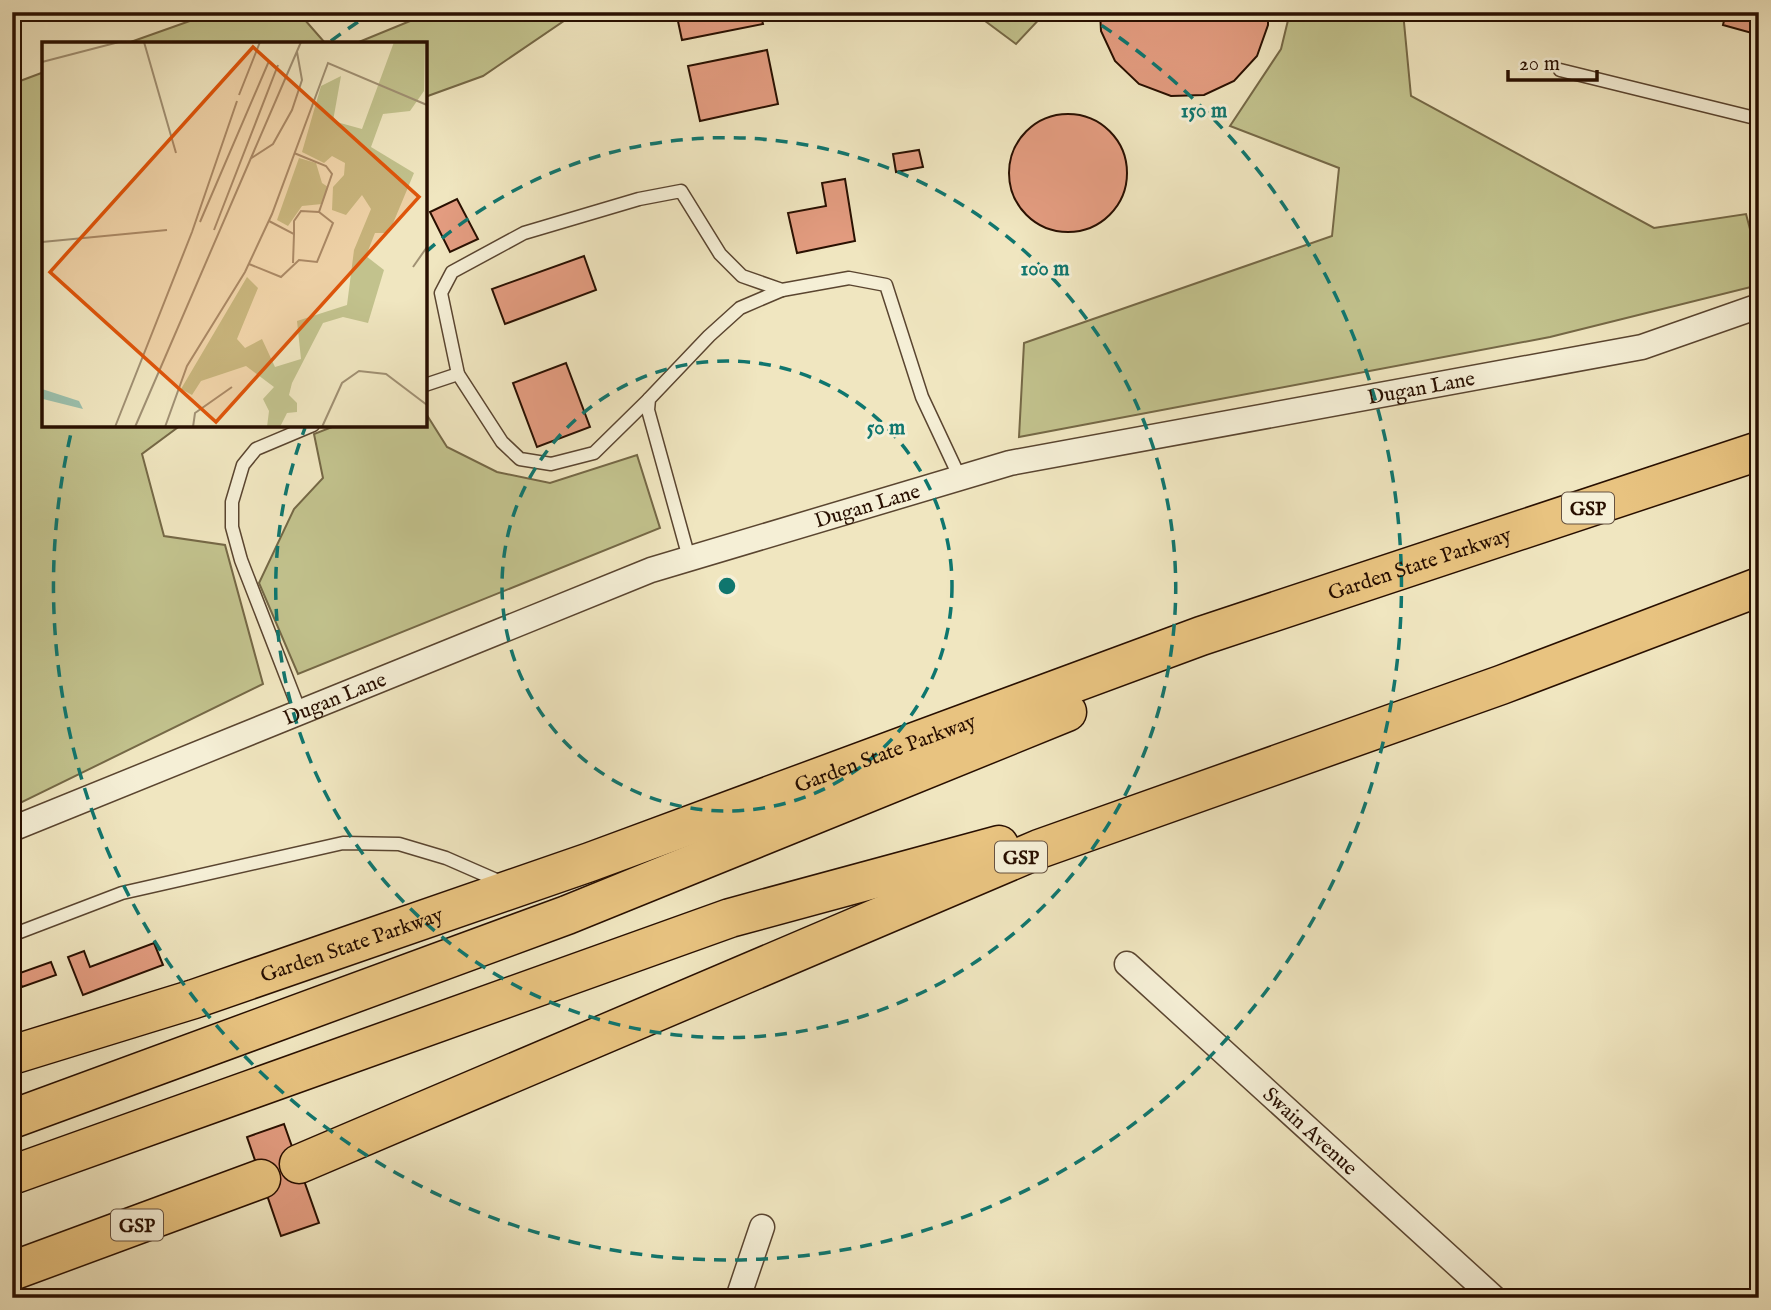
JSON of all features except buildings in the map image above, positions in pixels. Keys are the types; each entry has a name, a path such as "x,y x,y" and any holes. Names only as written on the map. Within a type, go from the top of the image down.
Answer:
{"highway":[{"name":"Garden State Parkway","path":"12,1055 194,999 515,888 1201,636 1759,451"},
{"path":"12,1119 567,915 856,800 1418,566"},
{"name":"GSP","path":"299,1164 1039,849 1501,685 1759,587"},
{"path":"12,1175 730,918 1225,783"},
{"name":"GSP","path":"12,1271 261,1180"}],"street":[{"name":"Dugan Lane","path":"12,829 651,570 689,558 1010,463 1642,347 1759,306"},
{"name":"Swain Avenue","path":"1127,964 1494,1298"},
{"path":"738,1298 762,1227"}],"lane":[{"path":"1560,70 1759,119"},
{"path":"782,290 742,276 720,254 681,191 639,199 524,233 452,272 441,293 458,374 502,442 520,458 551,464 594,453 740,308 782,290 849,278 886,285 922,397 960,478"},
{"path":"427,384 458,374"},
{"path":"649,399 648,411 689,558"},
{"path":"300,712 241,561 232,527 232,502 243,465 256,449 308,427"},
{"path":"12,935 122,893 343,843 399,844 446,858 515,888"}],"green space":[{"path":"215,12 298,12 324,42 131,42"},
{"path":"432,12 577,12 483,76 427,96 427,42 359,42"},
{"path":"973,12 1046,12 1016,44"},
{"path":"1290,12 1403,12 1411,96 1654,228 1746,214 1759,263 1759,285 1550,337 1019,437 1024,343 1332,236 1339,168 1230,126 1281,49"},
{"path":"42,73 42,427 178,427 142,454 164,536 225,545 263,684 12,807 12,84"},
{"path":"427,415 447,447 497,472 550,483 637,455 660,528 298,674 259,583 294,509 323,478 314,434 332,427 427,427"}]}
